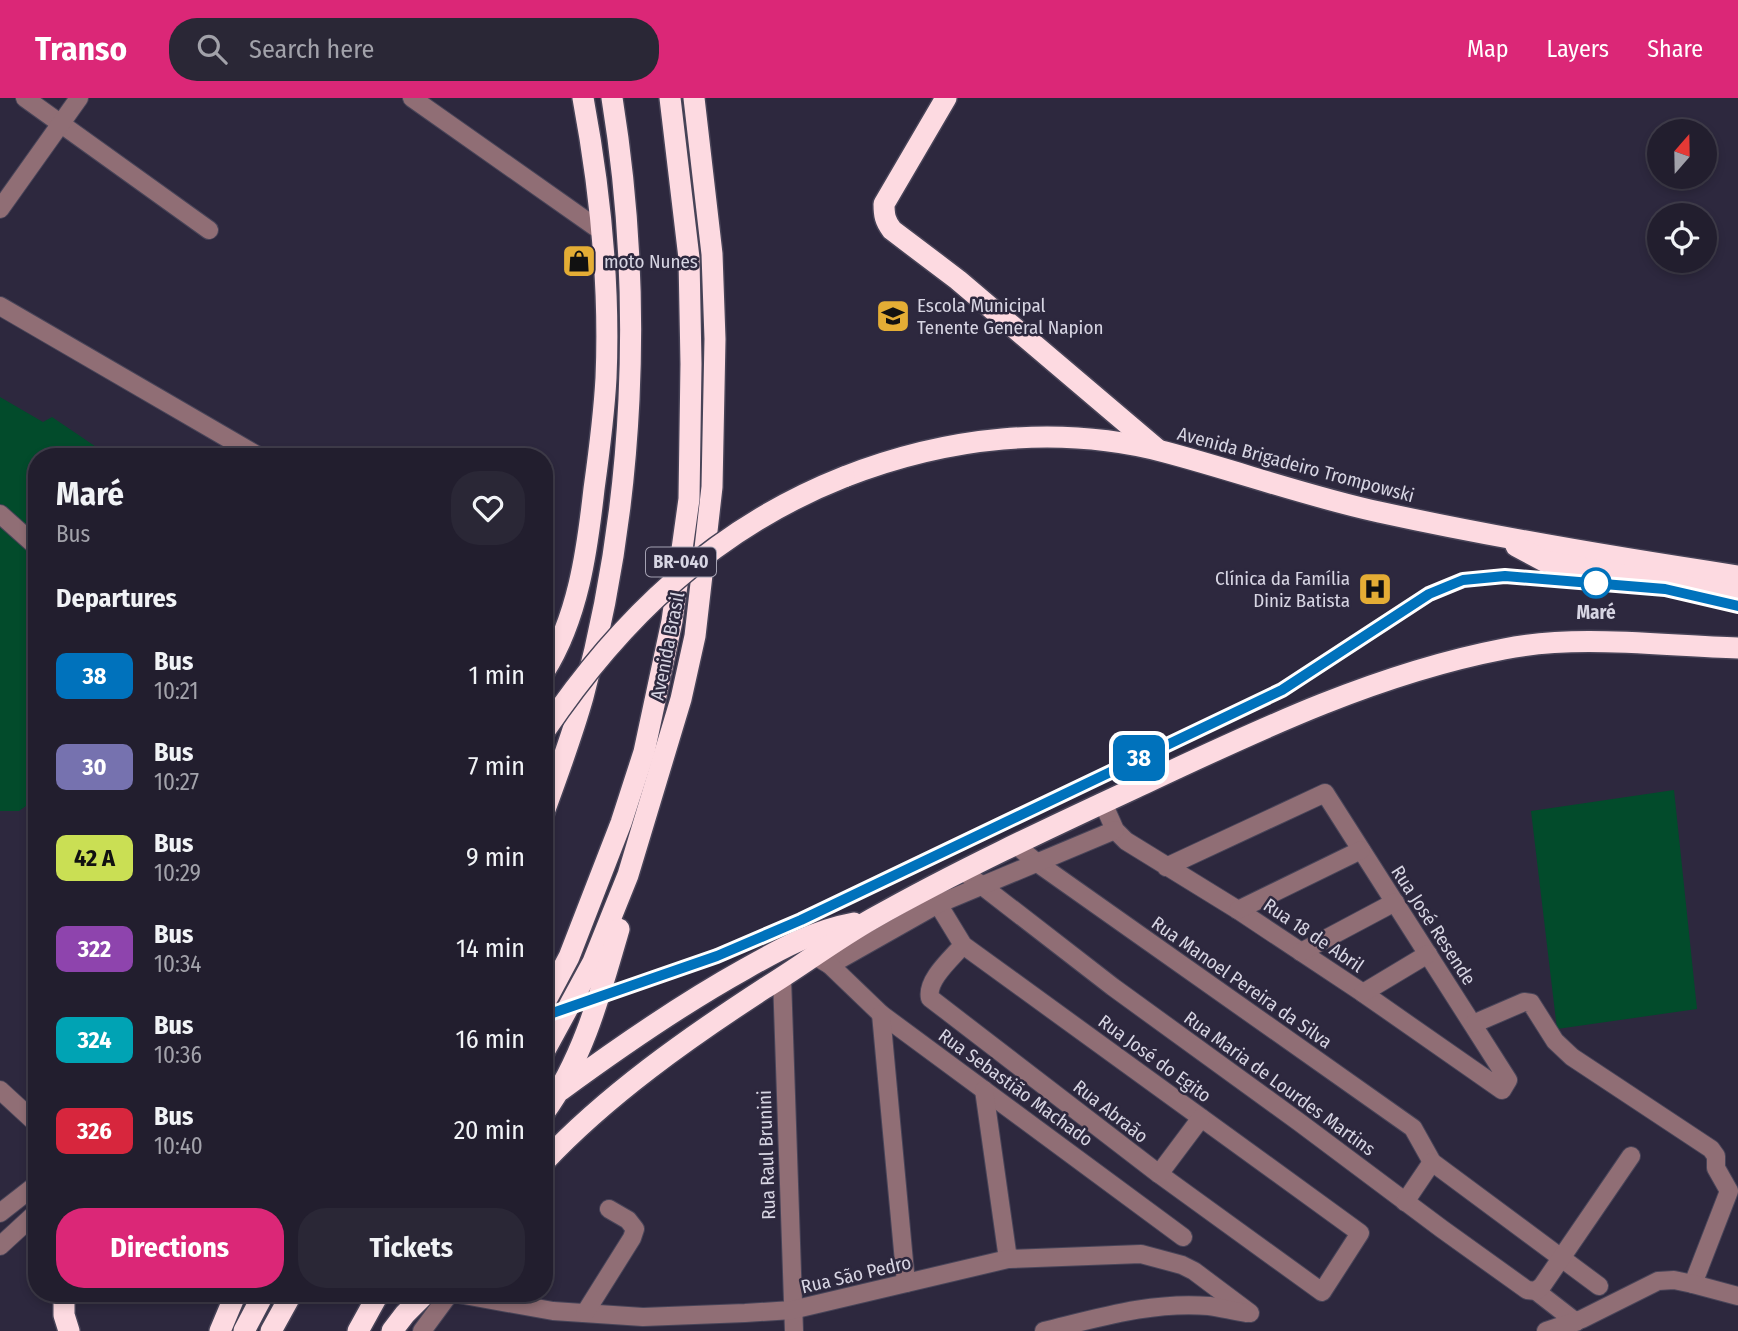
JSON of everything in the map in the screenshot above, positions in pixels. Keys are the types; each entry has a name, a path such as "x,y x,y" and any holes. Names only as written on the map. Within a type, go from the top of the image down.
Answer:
{"highway":[{"path":"553,635 576,597 588,541 604,392 607,306 592,147 583,98"},
{"path":"553,785 583,696 612,556 628,414 630,291 626,214 611,98"},
{"name":"Avenida Brasil","path":"553,987 569,957 621,823 644,752 673,621 689,499 691,364 689,258 670,98"},
{"name":"Avenida Brasil","path":"553,1035 593,962 628,875 681,699 695,636 709,527 715,400 712,254 694,98"},
{"path":"946,98 884,204 884,215 892,230 967,289 1158,450"},
{"name":"Avenida Brigadeiro Trompowski","path":"553,720 608,646 664,589 754,522 812,490 878,464 964,444 1014,438 1077,436 1158,450 1352,506 1590,554 1738,576"},
{"path":"1499,536 1544,561 1738,596"},
{"path":"1670,646 1738,636"},
{"path":"553,1154 659,1061 711,1023 782,978 822,960 870,920 1016,845 1231,743 1391,677 1508,648 1553,642 1738,648"},
{"path":"553,1101 561,1090 584,1036 607,969 620,924 628,875"},
{"path":"561,1090 638,1033 758,962 807,936 837,926 870,920"},
{"path":"64,1302 64,1315 69,1331"},
{"path":"211,1331 231,1302"},
{"path":"220,1331 232,1302"},
{"path":"244,1331 260,1302"},
{"path":"251,1331 261,1302"},
{"path":"271,1331 287,1302"},
{"path":"358,1331 374,1302"},
{"path":"390,1331 405,1302"},
{"path":"390,1331 417,1302"}],"street":[{"path":"25,98 209,230"},
{"path":"0,209 79,98"},
{"path":"412,98 601,231"},
{"path":"0,306 245,448"},
{"path":"0,514 28,540"},
{"path":"0,530 20,533"},
{"name":"Rua José Resende","path":"1166,867 1325,793 1508,1080"},
{"name":"Rua 18 de Abril","path":"1103,803 1115,830 1126,841 1363,992 1503,1090 1508,1080"},
{"path":"822,960 938,904 1115,830"},
{"name":"Rua Manoel Pereira da Silva","path":"1016,845 1036,862 1413,1128 1432,1163"},
{"path":"1238,910 1361,850"},
{"name":"Rua Maria de Lourdes Martins","path":"963,871 1113,987 1405,1202 1527,1290 1536,1291 1576,1322"},
{"path":"1301,952 1395,902"},
{"name":"Rua José do Egito","path":"938,904 963,945 1360,1233 1322,1292"},
{"name":"Rua Abraão","path":"963,945 932,982 930,998 1159,1174 1322,1292"},
{"path":"1363,992 1428,954"},
{"name":"Rua Sebastião Machado","path":"822,960 881,1014 1183,1237"},
{"name":"Rua Raul Brunini","path":"782,978 794,1331"},
{"path":"1473,1024 1524,1002 1531,1003 1555,1041 1572,1057 1711,1149 1716,1156 1716,1168 1729,1191 1693,1284"},
{"path":"881,1014 906,1283"},
{"path":"0,1090 28,1116"},
{"path":"984,1090 1009,1259"},
{"path":"1159,1174 1201,1118"},
{"path":"1536,1291 1562,1258 1631,1156"},
{"path":"1405,1202 1432,1163 1599,1286"},
{"path":"0,1213 28,1191"},
{"path":"585,1313 632,1238 635,1228 628,1220 609,1209"},
{"path":"0,1246 28,1220"},
{"name":"Rua São Pedro","path":"502,1302 553,1311 643,1317 792,1310 1009,1259 1112,1253 1142,1254 1182,1265 1203,1276 1250,1314 1210,1306 1162,1307 1134,1310 1044,1331"},
{"path":"1546,1331 1576,1322 1658,1281 1674,1280 1738,1296"},
{"path":"422,1331 445,1302"}],"green space":[{"path":"0,397 43,422 52,417 98,448 28,448 28,804 19,811 0,811"},
{"path":"1674,790 1697,1009 1557,1029 1531,811"}],"bus line":[{"name":"38","path":"553,1013 717,956 801,920 1282,690 1429,594 1463,580 1505,576 1594,582 1665,589 1738,606"}],"place":[{"name":"moto Nunes","path":"579,261"},
{"name":"Escola Municipal Tenente General Napion","path":"893,316"},
{"name":"Maré","path":"1596,583"},
{"name":"Clínica da Família Diniz Batista","path":"1375,589"}]}
